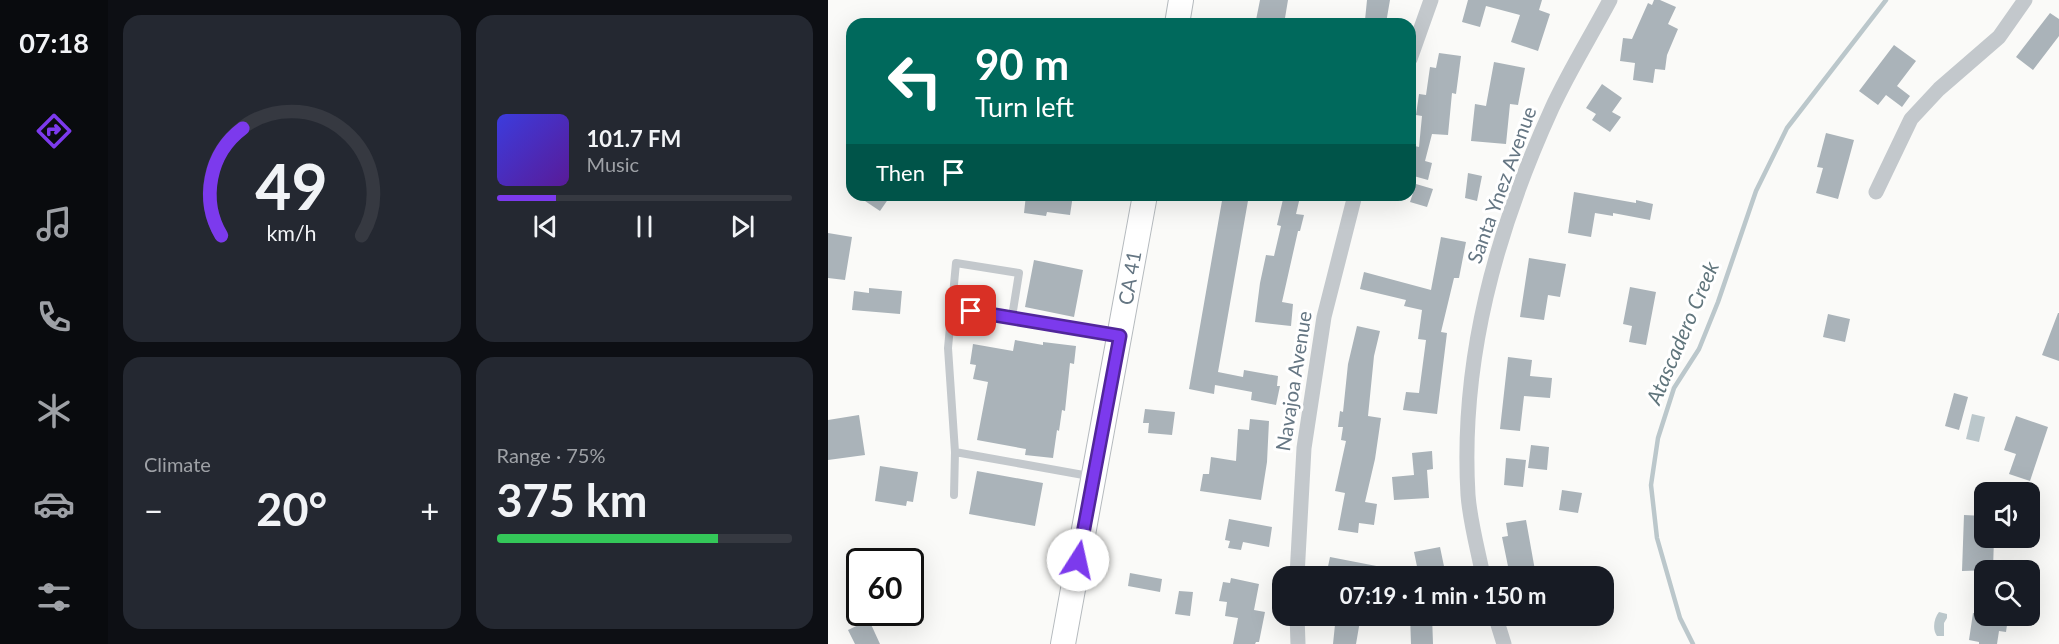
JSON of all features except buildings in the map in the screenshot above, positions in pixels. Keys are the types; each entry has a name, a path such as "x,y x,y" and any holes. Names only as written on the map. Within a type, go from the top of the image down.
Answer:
{"main road":[{"path":"1178,18 1181,0"},
{"name":"CA 41","path":"1063,644 1144,201"}],"street":[{"path":"1416,42 1431,0"},
{"name":"Santa Ynez Avenue","path":"1481,566 1468,498 1468,404 1479,327 1496,252 1522,178 1552,108 1610,0"},
{"path":"1876,192 1911,119 1939,89 1999,37 2025,0"},
{"name":"Navajoa Avenue","path":"1298,566 1305,437 1324,317 1353,201"},
{"path":"1297,626 1298,644"},
{"path":"1498,626 1504,644"}],"lane":[{"path":"954,495 955,452 948,348 956,263 1019,273 1012,317"},
{"path":"950,308 1120,336"},
{"path":"955,452 1094,477"}],"shaded area":[{"path":"1972,414 1985,417 1979,442 1966,439"},
{"path":"1939,612 1947,614 1944,636 1937,636 1934,630"}],"waterway":[{"name":"Atascadero Creek","path":"1693,644 1680,618 1657,538 1651,485 1658,438 1674,388 1699,349 1718,302 1756,191 1787,128 1886,0"}],"route":[{"path":"971,311 1120,336 1078,560"}]}
